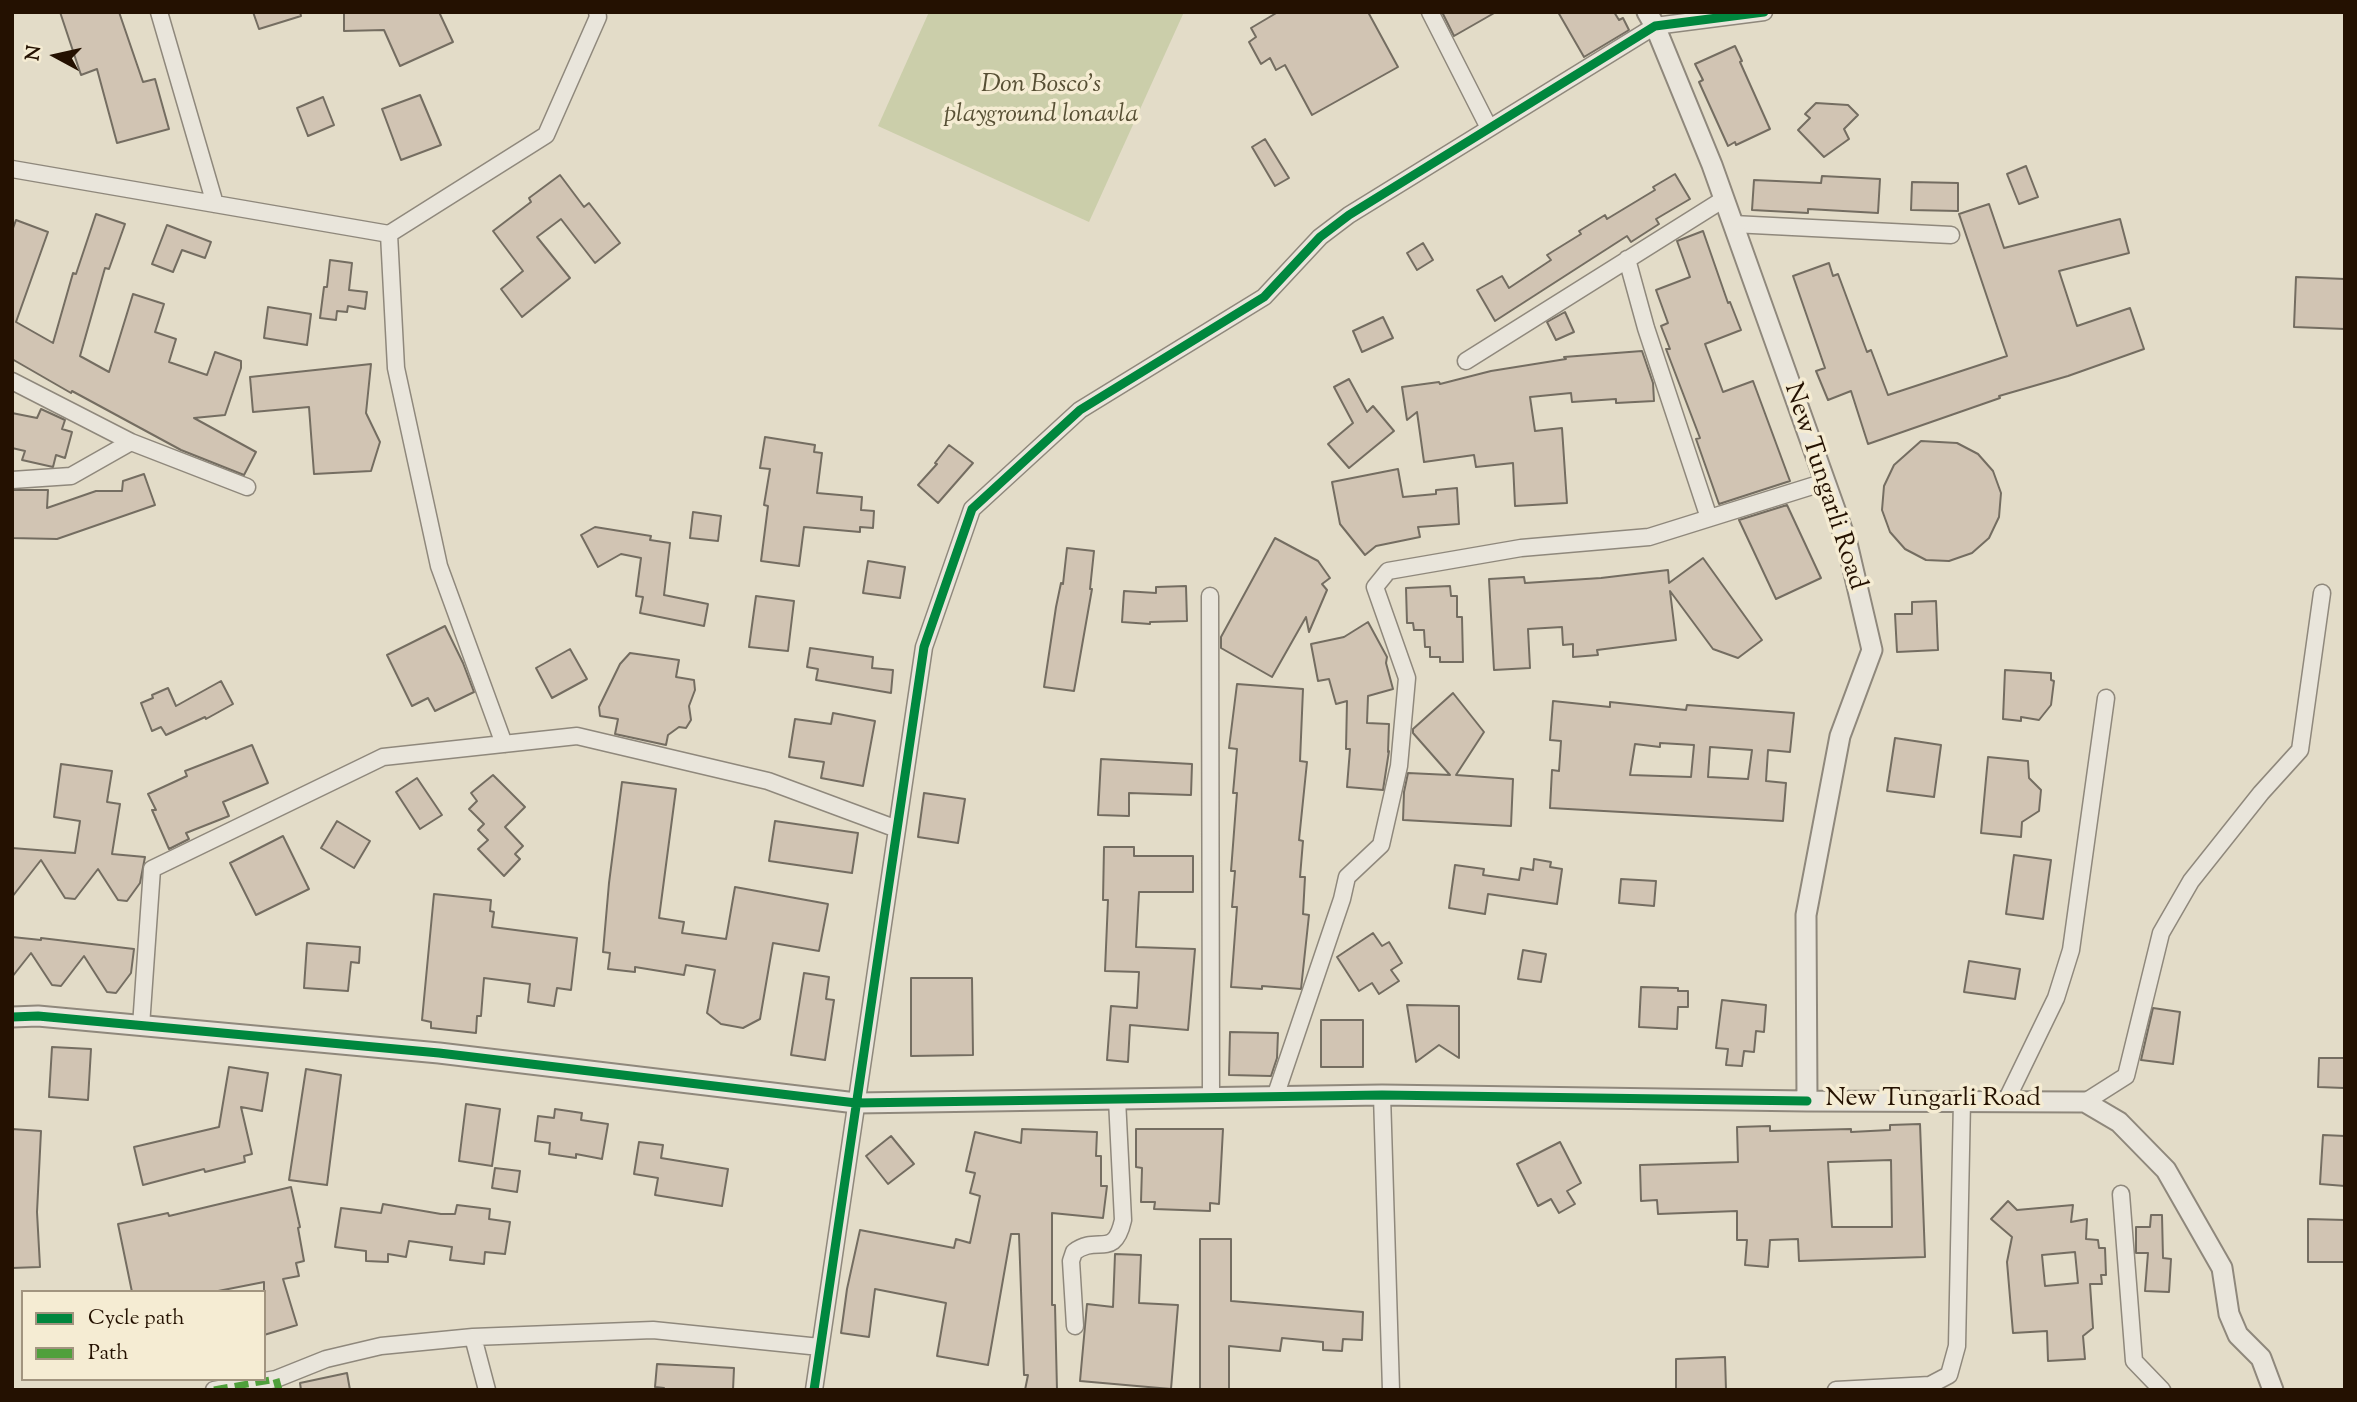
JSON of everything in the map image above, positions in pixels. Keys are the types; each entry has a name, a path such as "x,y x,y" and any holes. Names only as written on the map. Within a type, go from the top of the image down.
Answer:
{"street":[{"path":"159,12 215,204"},
{"path":"12,170 388,234 546,135 598,17 597,12"},
{"path":"1430,12 1489,128"},
{"path":"814,1390 924,647 972,509 1080,410 1264,296 1320,237 1349,215 1489,128 1651,19 1764,12"},
{"name":"New Tungarli Road","path":"1651,19 1724,199 1847,543 1872,650 1840,736 1806,915 1807,1101 2085,1102 2119,1122 2166,1170 2222,1268 2229,1314 2238,1335 2261,1358 2273,1390"},
{"path":"1466,360 1724,199"},
{"path":"1733,224 1951,235"},
{"path":"388,234 396,368 439,566 504,744"},
{"path":"1627,259 1646,328 1709,518"},
{"path":"12,381 131,442 247,487"},
{"path":"12,480 71,476 131,442"},
{"path":"1275,1097 1347,877 1381,845 1399,766 1407,678 1375,587 1388,571 1521,548 1649,537 1825,482"},
{"path":"2085,1102 2126,1076 2161,933 2191,881 2261,793 2300,750 2322,593"},
{"path":"1210,596 1211,1098"},
{"path":"2006,1101 2056,999 2071,950 2106,698"},
{"path":"141,1026 152,869 383,757 577,736 768,781 897,829"},
{"path":"12,1017 38,1016 439,1053 856,1103 1382,1095 1807,1101"},
{"path":"1382,1095 1391,1390"},
{"path":"1075,1326 1071,1261 1074,1252 1088,1245 1114,1242 1119,1236 1123,1220 1117,1099"},
{"path":"1836,1390 1930,1385 1950,1375 1957,1346 1962,1101"},
{"path":"2121,1195 2134,1361 2162,1390"},
{"path":"214,1390 277,1385 326,1359 381,1346 473,1337 653,1330 820,1347"},
{"path":"473,1337 487,1390"}],"green space":[{"name":"Don Bosco's playground lonavla","path":"929,12 1184,12 1089,222 878,126"}],"building":[{"path":"60,12 119,12 143,82 155,79 169,129 117,143 97,69 81,75"},
{"path":"253,12 300,12 301,16 259,29"},
{"path":"344,12 439,12 453,42 400,66 384,30 344,31"},
{"path":"1278,12 1368,12 1398,67 1312,115 1285,65 1276,70 1270,58 1261,64 1249,42 1256,37 1251,28"},
{"path":"1442,12 1496,12 1454,36"},
{"path":"1558,12 1614,12 1619,20 1623,18 1629,30 1584,57"},
{"path":"1735,46 1770,129 1728,146 1699,82 1703,80 1695,64"},
{"path":"420,95 441,145 401,160 382,109"},
{"path":"323,97 334,125 308,136 297,108"},
{"path":"1816,103 1848,105 1858,115 1844,129 1849,139 1824,157 1798,130 1810,118 1805,114"},
{"path":"1265,139 1289,178 1275,186 1252,147"},
{"path":"2026,166 2038,197 2019,204 2007,174"},
{"path":"1675,174 1690,199 1656,219 1659,224 1631,242 1627,236 1495,321 1477,290 1502,276 1509,288 1551,260 1547,255 1581,234 1579,231 1605,215 1607,219 1655,190 1653,187"},
{"path":"560,175 584,207 589,203 620,243 595,263 561,219 537,237 570,278 522,317 501,289 523,271 493,231 531,202 529,198"},
{"path":"1822,176 1880,179 1878,213 1808,209 1808,213 1752,210 1754,180 1821,183"},
{"path":"1912,182 1958,183 1958,211 1911,210"},
{"path":"1989,204 2004,248 2120,219 2129,253 2059,271 2077,326 2130,308 2144,349 2068,376 1999,396 2000,398 1868,444 1851,391 1828,400 1816,371 1825,368 1793,276 1829,263 1833,276 1838,274 1867,352 1871,350 1888,395 2007,356 1959,214"},
{"path":"96,214 125,224 109,269 105,268 80,356 109,372 133,294 164,304 155,332 176,339 169,362 207,375 215,352 241,361 225,415 194,418 256,452 244,475 181,450 12,359 12,231 16,220 48,232 16,322 53,343 73,273 76,274"},
{"path":"167,225 211,242 205,258 182,250 173,272 152,264"},
{"path":"1703,231 1728,303 1730,302 1741,330 1705,344 1723,392 1753,381 1790,481 1719,504 1696,439 1700,438 1666,349 1670,349 1661,326 1668,323 1656,290 1690,277 1677,241"},
{"path":"1423,243 1433,260 1417,270 1407,253"},
{"path":"330,260 352,263 349,290 367,292 365,309 348,306 347,312 337,311 336,320 320,318"},
{"path":"2296,277 2345,279 2345,329 2294,327"},
{"path":"268,307 311,314 307,345 264,338"},
{"path":"1565,312 1574,332 1556,340 1547,322"},
{"path":"1383,317 1393,338 1362,352 1353,331"},
{"path":"1642,351 1653,383 1654,401 1616,403 1616,399 1572,402 1571,393 1530,397 1535,431 1562,428 1567,503 1515,506 1513,463 1476,467 1474,455 1424,462 1417,412 1407,420 1402,387 1440,384 1491,371 1566,359 1564,357"},
{"path":"371,364 366,413 380,442 371,471 314,474 309,407 253,412 250,377"},
{"path":"1349,379 1367,412 1373,406 1394,431 1349,468 1328,444 1353,423 1334,387"},
{"path":"41,409 65,420 62,429 72,432 65,458 56,455 53,467 22,460 25,451 12,448 12,413 37,418"},
{"path":"765,437 815,445 814,452 822,453 817,493 862,497 861,510 874,511 873,528 860,527 860,532 804,527 799,566 761,561 768,506 764,505 770,469 760,468"},
{"path":"1921,441 1957,443 1978,454 1993,471 2001,493 1999,517 1989,538 1972,553 1949,561 1926,560 1905,549 1890,532 1882,510 1884,486 1894,465"},
{"path":"949,445 973,463 938,503 918,485 937,464 935,463"},
{"path":"1398,469 1403,497 1436,494 1436,490 1457,488 1459,524 1418,527 1420,537 1376,546 1365,555 1340,524 1332,482"},
{"path":"144,474 155,505 57,539 12,538 12,490 48,490 47,508 96,491 122,491 123,481"},
{"path":"1787,505 1821,578 1776,599 1739,520"},
{"path":"693,512 721,516 718,541 690,538"},
{"path":"595,527 651,536 650,540 670,543 664,595 708,604 704,626 640,613 643,597 636,596 641,558 621,554 598,567 581,535"},
{"path":"1275,538 1318,561 1330,578 1322,584 1327,590 1309,632 1306,617 1272,677 1221,648 1221,637"},
{"path":"1067,548 1094,551 1092,589 1074,691 1044,687"},
{"path":"1703,558 1762,640 1738,658 1713,649 1670,591 1676,640 1597,650 1598,655 1573,657 1573,644 1563,645 1562,627 1528,629 1530,668 1494,670 1489,579 1524,577 1525,583 1668,570 1669,583"},
{"path":"868,561 905,567 900,598 863,593"},
{"path":"1186,586 1187,621 1150,624 1122,622 1124,591 1156,593 1156,587"},
{"path":"1450,586 1451,596 1457,596 1457,617 1462,617 1463,662 1440,662 1440,657 1430,657 1430,647 1425,647 1424,630 1414,630 1413,623 1407,623 1406,588"},
{"path":"756,596 794,601 788,651 749,647"},
{"path":"1936,601 1938,650 1897,652 1895,614 1912,614 1912,602"},
{"path":"1368,622 1387,657 1393,689 1368,696 1367,723 1389,724 1389,751 1383,790 1347,787 1350,749 1346,749 1347,701 1336,704 1329,679 1318,681 1311,644 1344,637"},
{"path":"445,626 474,692 435,711 428,698 412,706 387,655"},
{"path":"810,648 873,657 872,668 893,670 891,693 816,680 818,669 807,667"},
{"path":"570,649 587,679 552,698 536,668"},
{"path":"630,653 679,660 676,677 694,680 695,690 689,706 691,720 686,728 679,727 668,735 666,745 615,734 618,719 600,716 599,707 620,664"},
{"path":"2005,670 2051,673 2051,680 2054,681 2051,705 2039,720 2021,717 2021,721 2003,719"},
{"path":"221,681 233,704 206,719 205,717 166,735 161,727 152,731 141,703 153,698 152,695 168,688 176,706"},
{"path":"1237,684 1303,689 1300,761 1307,762 1299,840 1303,841 1300,877 1305,877 1303,914 1309,915 1301,989 1231,987 1237,907 1232,907 1235,871 1231,871 1237,793 1233,793 1237,749 1229,748"},
{"path":"1453,693 1484,732 1456,775 1513,779 1511,826 1403,820 1408,773 1450,775 1413,733 1413,729"},
{"path":"1553,701 1610,707 1610,702 1686,710 1687,705 1794,713 1790,752 1768,750 1766,781 1786,783 1783,821 1550,808 1552,770 1559,771 1561,741 1550,740","holes":["1660,743 1694,745 1691,777 1630,775 1635,744 1660,747","1710,747 1752,750 1748,779 1708,777"]},
{"path":"833,713 875,721 863,786 821,778 824,762 789,757 795,719 831,724"},
{"path":"1895,738 1941,745 1934,797 1887,791"},
{"path":"252,745 268,783 223,802 229,816 186,833 189,839 169,849 148,794 187,776 185,771"},
{"path":"1988,757 2028,761 2029,778 2041,790 2039,811 2022,822 2021,837 1981,833"},
{"path":"1101,759 1192,764 1191,795 1129,793 1129,816 1098,815"},
{"path":"61,764 112,771 107,802 120,804 112,854 145,857 140,883 127,901 118,900 98,869 75,899 65,898 41,860 12,897 12,848 75,853 80,821 54,817"},
{"path":"493,775 525,807 505,827 523,846 515,854 520,859 504,876 478,849 488,840 478,830 484,824 469,809 477,801 471,793"},
{"path":"417,778 442,815 420,829 396,792"},
{"path":"622,782 676,789 659,918 684,922 682,933 726,939 735,887 828,904 819,951 773,943 760,1019 743,1028 721,1024 707,1013 715,970 686,965 684,975 635,967 635,972 608,969 610,953 603,952"},
{"path":"924,793 965,799 958,843 918,837"},
{"path":"337,821 370,841 354,868 321,848"},
{"path":"775,821 858,833 852,873 769,861"},
{"path":"283,836 309,889 256,915 230,863"},
{"path":"1104,847 1134,847 1134,856 1193,856 1193,892 1139,892 1136,947 1195,949 1188,1030 1130,1025 1128,1062 1107,1060 1111,1006 1137,1008 1139,972 1105,971 1108,900 1103,900"},
{"path":"2014,855 2051,860 2043,919 2006,914"},
{"path":"1534,859 1551,862 1550,867 1562,869 1557,904 1488,894 1485,914 1449,908 1455,865 1484,869 1483,875 1519,880 1521,868 1533,870"},
{"path":"1621,879 1656,881 1654,906 1619,903"},
{"path":"434,894 491,900 490,911 494,912 492,927 577,938 571,990 557,988 554,1006 528,1002 530,984 484,978 481,1016 477,1016 476,1033 431,1028 431,1022 422,1020"},
{"path":"1373,933 1382,946 1389,942 1402,963 1391,970 1399,981 1379,994 1372,983 1359,991 1337,957"},
{"path":"12,937 134,949 131,973 116,993 107,992 84,956 61,986 52,985 31,953 12,977"},
{"path":"307,943 360,947 359,963 351,962 348,991 304,988"},
{"path":"1523,950 1546,954 1541,982 1518,979"},
{"path":"1969,961 2020,969 2015,999 1964,992"},
{"path":"804,973 829,977 826,999 834,1000 825,1060 791,1055"},
{"path":"911,978 972,978 973,1055 911,1056"},
{"path":"1641,987 1678,988 1678,991 1688,991 1688,1007 1678,1007 1677,1029 1639,1027"},
{"path":"1722,1000 1766,1005 1764,1032 1756,1031 1754,1052 1744,1051 1742,1066 1726,1065 1728,1049 1716,1048"},
{"path":"1407,1005 1459,1006 1459,1058 1439,1045 1416,1062"},
{"path":"2153,1008 2180,1012 2173,1064 2141,1060"},
{"path":"1321,1020 1363,1020 1363,1067 1321,1067"},
{"path":"1230,1032 1278,1033 1277,1058 1271,1076 1229,1075"},
{"path":"52,1047 91,1049 88,1100 49,1097"},
{"path":"2319,1058 2344,1058 2344,1088 2318,1087"},
{"path":"229,1067 268,1073 262,1111 241,1107 252,1154 244,1156 245,1162 205,1172 204,1169 143,1185 134,1147 219,1127"},
{"path":"306,1069 341,1075 327,1185 289,1180"},
{"path":"466,1104 500,1109 492,1166 459,1161"},
{"path":"555,1109 582,1113 581,1120 608,1124 602,1159 576,1154 576,1158 549,1154 550,1143 535,1141 538,1116 554,1118"},
{"path":"1920,1124 1925,1257 1799,1261 1798,1239 1770,1240 1768,1267 1745,1265 1747,1240 1737,1240 1737,1211 1658,1214 1657,1200 1641,1201 1640,1165 1738,1162 1737,1127 1770,1126 1770,1131 1851,1129 1851,1132 1890,1130 1890,1125","holes":["1891,1160 1892,1227 1832,1227 1828,1162"]},
{"path":"12,1129 41,1131 37,1212 40,1267 12,1268"},
{"path":"1022,1129 1097,1132 1096,1156 1101,1156 1101,1186 1107,1186 1103,1218 1052,1213 1052,1305 1055,1305 1057,1390 1025,1390 1028,1375 1024,1375 1019,1234 1011,1234 988,1365 937,1356 946,1303 875,1289 869,1337 841,1333 860,1230 954,1248 956,1239 970,1243 980,1196 970,1193 975,1173 966,1171 975,1132 1021,1143"},
{"path":"1136,1129 1223,1129 1219,1204 1210,1203 1210,1211 1154,1209 1155,1202 1141,1202 1142,1168 1136,1167"},
{"path":"2323,1135 2345,1136 2345,1186 2320,1184"},
{"path":"891,1136 914,1164 888,1184 866,1156"},
{"path":"639,1142 663,1145 661,1158 728,1169 722,1206 655,1195 658,1178 634,1174"},
{"path":"1560,1142 1581,1183 1567,1191 1575,1204 1559,1213 1551,1199 1538,1206 1517,1164"},
{"path":"495,1168 520,1171 517,1192 492,1188"},
{"path":"291,1187 304,1261 296,1263 299,1276 283,1279 297,1325 266,1334 264,1282 223,1290 132,1290 118,1224 168,1213 169,1216"},
{"path":"2008,1201 2017,1210 2073,1205 2071,1222 2087,1219 2086,1239 2098,1240 2099,1248 2105,1248 2106,1275 2101,1275 2102,1284 2090,1284 2093,1328 2083,1336 2085,1359 2048,1361 2047,1331 2013,1333 2007,1262 2012,1237 1991,1219","holes":["2075,1252 2078,1283 2045,1286 2042,1255"]},
{"path":"383,1204 441,1214 455,1214 457,1205 490,1209 489,1219 510,1222 505,1254 485,1252 484,1264 450,1260 452,1247 409,1241 406,1257 388,1254 388,1262 366,1261 366,1251 335,1247 341,1208 381,1213"},
{"path":"2151,1215 2162,1215 2163,1258 2171,1259 2169,1292 2145,1291 2148,1253 2136,1253 2136,1227 2150,1227"},
{"path":"2308,1219 2345,1220 2345,1262 2308,1262"},
{"path":"1200,1239 1231,1239 1231,1301 1363,1312 1362,1340 1343,1339 1342,1351 1323,1350 1323,1342 1282,1338 1280,1351 1229,1346 1229,1390 1200,1390"},
{"path":"1115,1254 1141,1255 1139,1303 1178,1305 1171,1389 1080,1381 1087,1304 1113,1307"},
{"path":"1725,1357 1726,1390 1676,1390 1676,1359"},
{"path":"657,1364 734,1368 733,1390 664,1390 655,1387"},
{"path":"347,1373 350,1390 301,1390 300,1383"}],"marked path":[{"path":"266,1381 276,1379 279,1390"},
{"path":"214,1390 265,1381"}],"cycle path":[{"path":"814,1390 924,647 972,509 1080,410 1264,297 1320,237 1349,215 1655,26 1764,12"},
{"path":"12,1017 38,1016 439,1053 856,1103 1382,1095 1807,1101"}]}
